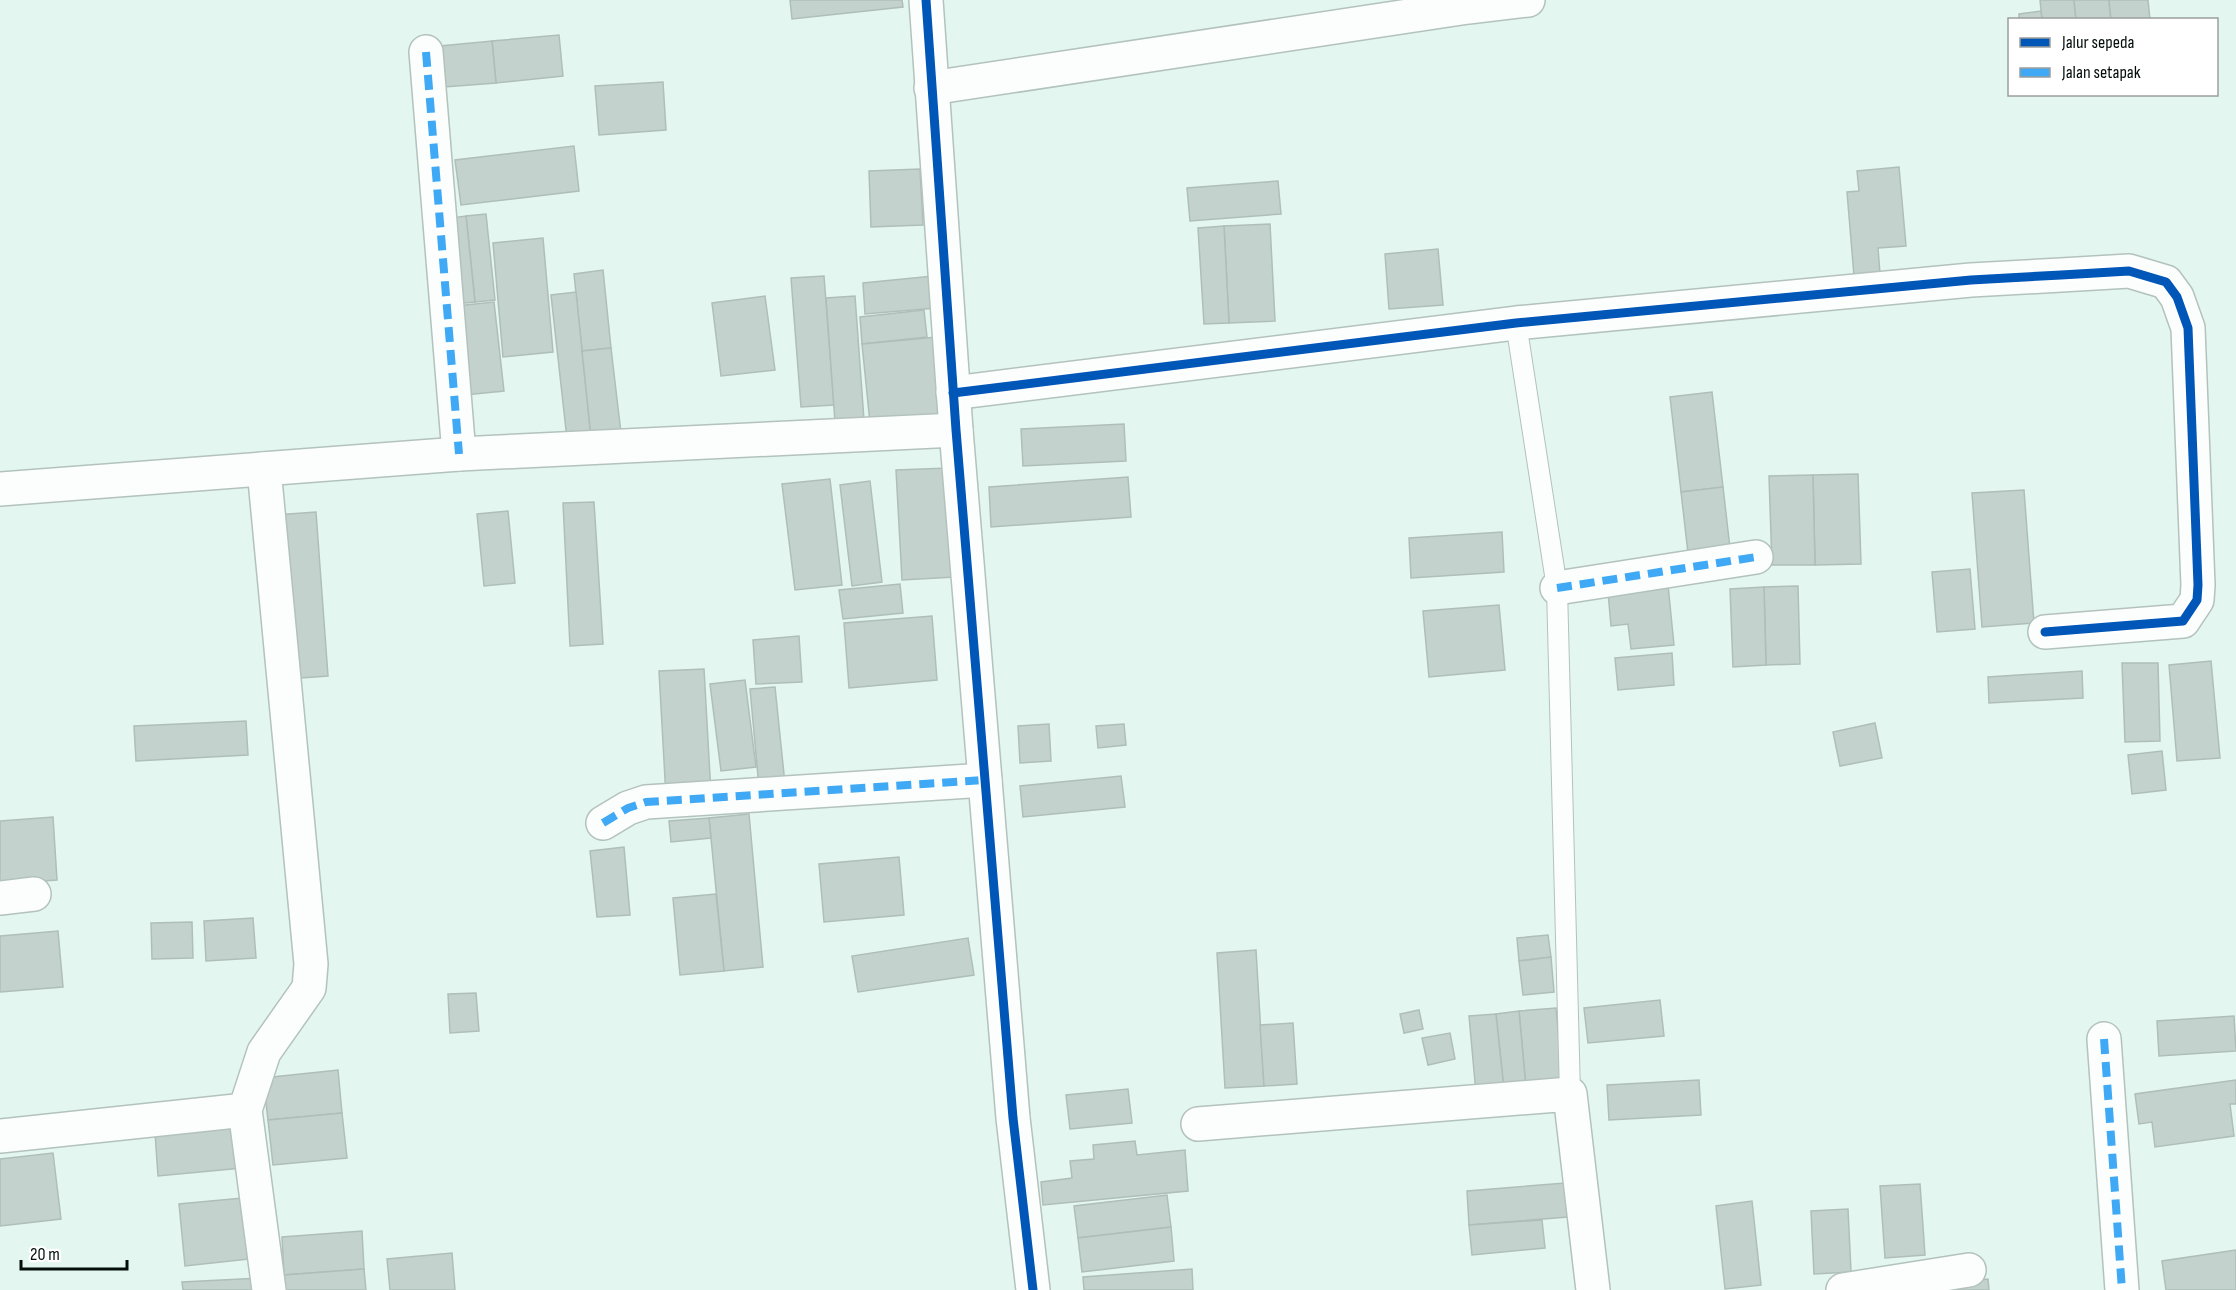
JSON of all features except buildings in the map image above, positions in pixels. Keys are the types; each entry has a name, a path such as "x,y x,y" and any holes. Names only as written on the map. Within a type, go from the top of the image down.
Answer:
{"street":[{"path":"926,0 953,393 985,780 1014,1118 1033,1290"},
{"path":"931,88 1456,8 1528,0"},
{"path":"426,51 459,454"},
{"path":"953,393 1516,323 1971,280 2129,271 2166,282 2177,297 2188,328 2197,600 2182,621 2045,632"},
{"path":"0,489 459,454 956,430"},
{"path":"264,470 311,964 309,988 264,1052 245,1110 269,1290"},
{"path":"1557,588 1756,557"},
{"path":"603,823 628,808 646,802 985,780"},
{"path":"0,898 34,894"},
{"path":"2104,1039 2122,1290"},
{"path":"1198,1124 1570,1094 1593,1290"},
{"path":"0,1136 245,1110"},
{"path":"1843,1290 1969,1270"}],"lane":[{"path":"1516,323 1557,588 1570,1094"}],"marked path":[{"path":"426,52 459,454"},
{"path":"1557,588 1756,557"},
{"path":"603,823 628,808 646,802 985,780"},
{"path":"2104,1039 2122,1290"}],"cycle path":[{"path":"926,0 956,430 1013,1118 1033,1290"},
{"path":"953,393 1516,323 1971,280 2129,271 2166,282 2177,297 2188,328 2197,600 2183,621 2045,632"}]}
